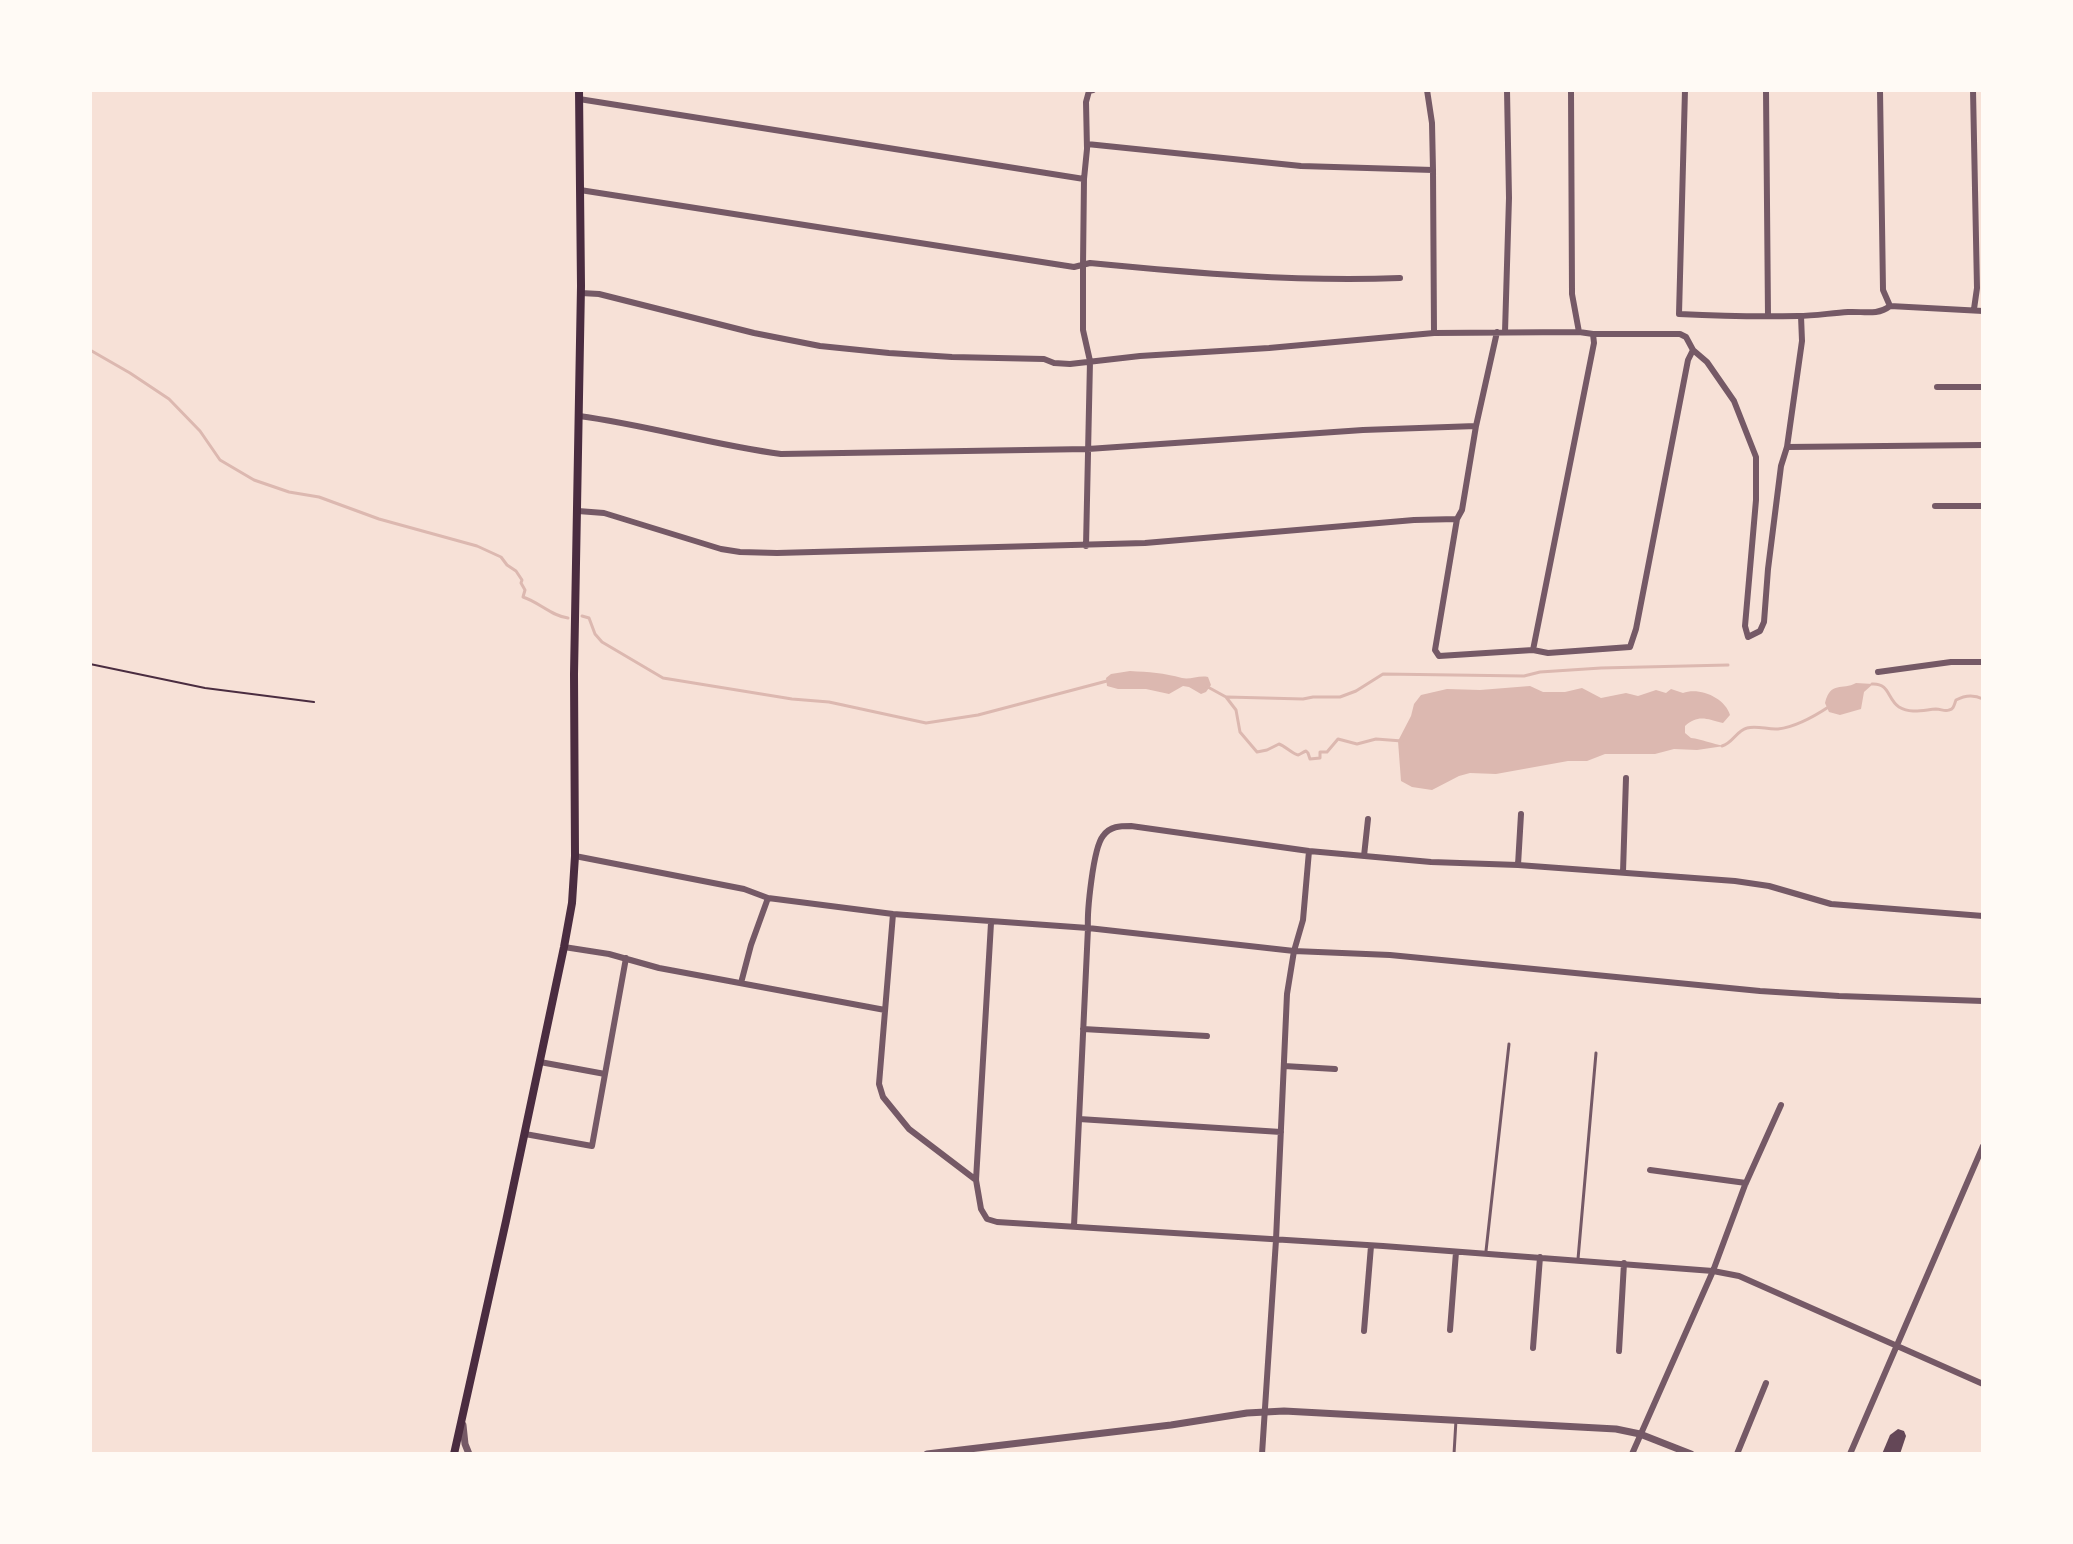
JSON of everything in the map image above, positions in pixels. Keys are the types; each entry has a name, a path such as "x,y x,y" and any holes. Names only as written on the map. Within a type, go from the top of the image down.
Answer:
{"main road":[{"path":"454,1454 525,1134 572,903 581,293 579,95"}],"street":[{"path":"1086,546 1090,361 1083,330 1084,179 1086,102 1089,91 1093,90"},
{"path":"1427,90 1432,123 1434,333"},
{"path":"1507,90 1509,198 1501,332 1476,426 1466,491 1457,519 1436,654 1533,650 1548,653 1630,647 1688,360 1693,350"},
{"path":"1571,90 1572,294 1579,332"},
{"path":"1685,90 1679,314 1801,316 1873,313 1890,306 1983,311"},
{"path":"1766,90 1768,316"},
{"path":"1880,90 1883,290 1890,306"},
{"path":"1973,90 1977,288 1974,309"},
{"path":"579,95 1084,179"},
{"path":"1087,144 1301,166 1433,170"},
{"path":"580,190 1074,267 1090,263 1210,275 1351,280 1400,278"},
{"path":"581,293 599,294 754,333 820,346 952,357 1044,359 1070,364 1434,333 1680,334 1707,362 1734,401 1756,457 1756,500 1745,626 1748,637 1760,631 1764,622 1781,466 1787,447 1802,341 1801,316"},
{"path":"1533,650 1594,343 1593,334"},
{"path":"1937,387 1983,387"},
{"path":"579,416 781,454 1088,449 1363,430 1476,426"},
{"path":"1787,447 1983,445"},
{"path":"1935,506 1983,506"},
{"path":"578,511 604,513 721,549 792,553 1145,543 1457,519"},
{"path":"1878,672 1951,662 1983,662"},
{"path":"1623,872 1626,778"},
{"path":"1518,865 1521,814"},
{"path":"1364,856 1368,819"},
{"path":"1074,1226 1087,914 1098,848 1102,836 1115,827 1131,826 1309,851 1431,862 1518,865 1735,881 1769,886 1831,904 1983,916"},
{"path":"1262,1454 1287,994 1303,920 1309,851"},
{"path":"575,856 744,889 768,898 893,914 1088,928 1294,951 1390,955 1760,991 1983,1001"},
{"path":"741,983 768,898"},
{"path":"893,914 879,1084 883,1097 909,1129 976,1180"},
{"path":"991,923 976,1180 981,1209 987,1219 1017,1224 1578,1259 1713,1271 1739,1276 1981,1383 1983,1374"},
{"path":"564,947 885,1010"},
{"path":"525,1134 592,1146 626,958"},
{"path":"1083,1029 1207,1036"},
{"path":"540,1062 605,1074"},
{"path":"1284,1066 1335,1069"},
{"path":"1632,1454 1713,1271 1746,1183 1781,1105"},
{"path":"1079,1119 1281,1132"},
{"path":"1850,1454 1983,1146"},
{"path":"1650,1170 1746,1183"},
{"path":"1364,1331 1371,1246"},
{"path":"1450,1330 1456,1252"},
{"path":"1533,1348 1540,1257"},
{"path":"1619,1351 1624,1263"},
{"path":"1737,1454 1766,1383"},
{"path":"927,1454 1284,1411 1616,1429 1640,1434 1691,1454"},
{"path":"462,1419 469,1454"}],"lane":[{"path":"1485,1255 1509,1044"},
{"path":"1578,1259 1596,1053"},
{"path":"1454,1454 1456,1420"}],"path":[{"path":"90,664 205,688 314,702"}],"shaded area":[{"path":"1130,671 1185,678 1208,677 1211,685 1201,694 1183,686 1169,694 1107,686 1106,678 1111,674"},
{"path":"1856,683 1873,684 1864,692 1861,709 1840,715 1829,712 1825,703 1830,691"},
{"path":"1530,686 1543,692 1582,688 1601,698 1626,693 1638,696 1656,690 1666,693 1671,689 1711,695 1723,704 1730,715 1723,723 1703,718 1694,720 1685,726 1685,733 1691,738 1724,746 1674,749 1655,754 1605,754 1587,761 1568,761 1496,774 1470,773 1432,790 1412,787 1401,781 1398,741 1421,695 1447,689"}],"building":[{"path":"1898,1429 1904,1431 1906,1436 1900,1454 1882,1454 1890,1435"}],"waterway":[{"path":"90,350 169,399 200,431 220,460 254,480 477,546 501,557 516,571 525,590 523,597 568,618"},
{"path":"582,616 589,618 602,642 663,678 829,702 926,723 978,715 1107,681"},
{"path":"1227,697 1340,697 1383,674 1524,676 1601,668 1728,665"},
{"path":"1872,684 1882,686 1895,704 1908,710 1947,711 1963,697 1983,699"},
{"path":"1206,686 1226,697 1236,710 1240,732 1257,752 1279,744 1296,755 1306,751 1310,759 1320,758 1320,752 1327,752 1338,739 1357,744 1376,739 1402,741"},
{"path":"1722,746 1747,728 1785,728 1830,706"}]}
